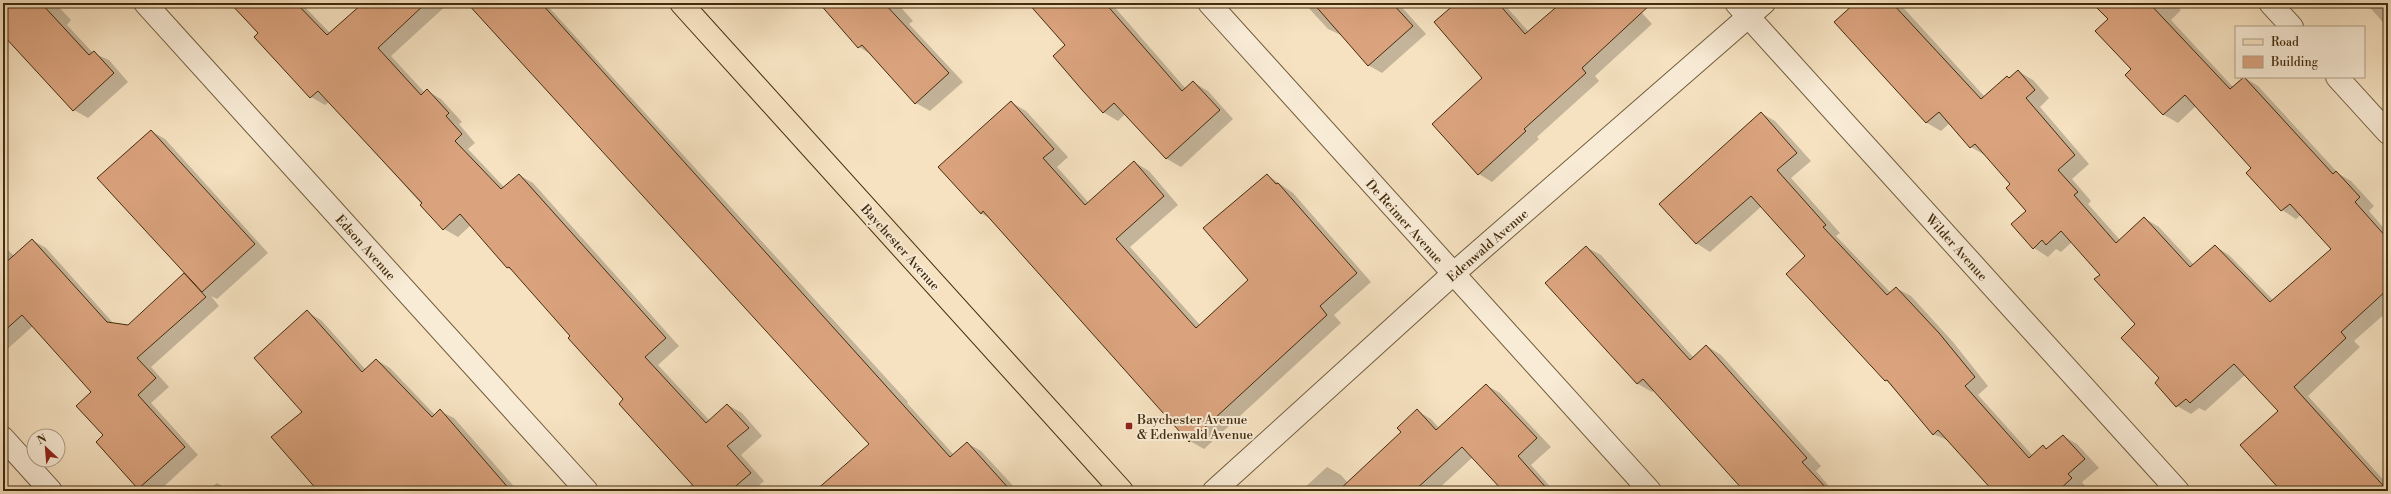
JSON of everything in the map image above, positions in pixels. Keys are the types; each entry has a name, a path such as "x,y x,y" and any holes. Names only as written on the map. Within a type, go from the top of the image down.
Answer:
{"main road":[{"name":"Baychester Avenue","path":"681,3 1122,491"}],"street":[{"name":"Edson Avenue","path":"145,3 587,491"},
{"name":"De Reimer Avenue","path":"1209,3 1650,491"},
{"path":"2270,3 2291,26"},
{"name":"Edenwald Avenue","path":"1214,491 1750,8"},
{"name":"Wilder Avenue","path":"1750,8 2178,491"},
{"path":"2338,78 2388,133"},
{"path":"3,438 52,491"}],"building":[{"path":"3,3 41,3 89,55 94,51 114,73 73,111 3,35"},
{"path":"230,3 296,3 327,35 363,3 426,3 378,48 421,95 427,89 449,113 446,116 462,134 455,141 501,189 519,174 666,338 645,357 706,423 727,404 749,428 727,446 751,473 730,491 698,491 619,404 623,399 568,338 570,336 509,267 507,268 460,214 443,230 420,205 422,203 318,91 310,98 254,37 258,33"},
{"path":"467,3 541,3 950,457 967,442 1011,491 815,491 869,444"},
{"path":"819,3 884,3 949,73 915,104 862,45 858,48"},
{"path":"1028,3 1105,3 1182,91 1193,81 1220,110 1166,159 1114,103 1103,113 1083,91 1053,56 1065,45"},
{"path":"1313,3 1392,3 1413,26 1368,66"},
{"path":"1456,3 1498,3 1525,34 1561,3 1652,3 1582,68 1586,73 1524,129 1526,131 1478,175 1432,124 1482,78 1434,22"},
{"path":"1855,3 1892,3 1981,99 2007,76 2009,78 2018,70 2035,90 2026,98 2075,155 2058,170 2078,192 2074,195 2116,243 2144,217 2190,267 2215,245 2270,302 2331,249 2290,204 2281,211 2246,173 2251,168 2185,95 2163,115 2125,75 2131,69 2095,31 2108,19 2092,3 2149,3 2230,89 2243,78 2245,78 2333,174 2336,171 2360,197 2355,202 2388,239 2388,289 2341,332 2346,338 2294,387 2388,491 2281,491 2240,445 2278,411 2234,364 2190,403 2186,399 2176,407 2155,383 2159,378 2121,338 2135,324 2094,279 2100,275 2061,231 2046,245 2042,240 2033,249 2011,224 2026,211 2006,188 2010,184 1975,144 1970,148 1939,112 1926,123 1834,22"},
{"path":"1011,101 1054,149 1043,158 1085,205 1134,161 1164,196 1116,239 1196,328 1248,280 1203,228 1267,174 1276,184 1278,183 1357,273 1320,306 1327,315 1189,442 983,211 981,214 938,167"},
{"path":"1761,112 1797,153 1777,170 1826,225 1823,227 1887,295 1896,287 1939,333 1975,377 1965,386 2029,458 2043,445 2046,449 2063,435 2085,459 2068,474 2072,478 2058,491 1993,491 1938,430 1933,435 1887,380 1885,381 1786,274 1805,256 1751,196 1696,244 1659,204"},
{"path":"151,130 255,244 202,292 97,178"},
{"path":"32,239 107,322 128,325 184,273 206,297 137,358 156,378 138,395 185,447 138,489 96,442 103,435 76,406 91,392 22,315 3,332 3,265"},
{"path":"1586,246 1690,360 1706,345 1807,458 1802,462 1829,491 1744,491 1643,379 1637,384 1545,283"},
{"path":"307,310 362,372 376,359 432,417 440,409 511,491 318,491 271,437 302,412 254,358"},
{"path":"1486,384 1537,438 1518,456 1549,491 1503,491 1462,447 1414,491 1338,491 1401,432 1397,428 1417,409 1436,430"}],"place":[{"name":"Baychester Avenue & Edenwald Avenue","path":"1129,426"}]}
